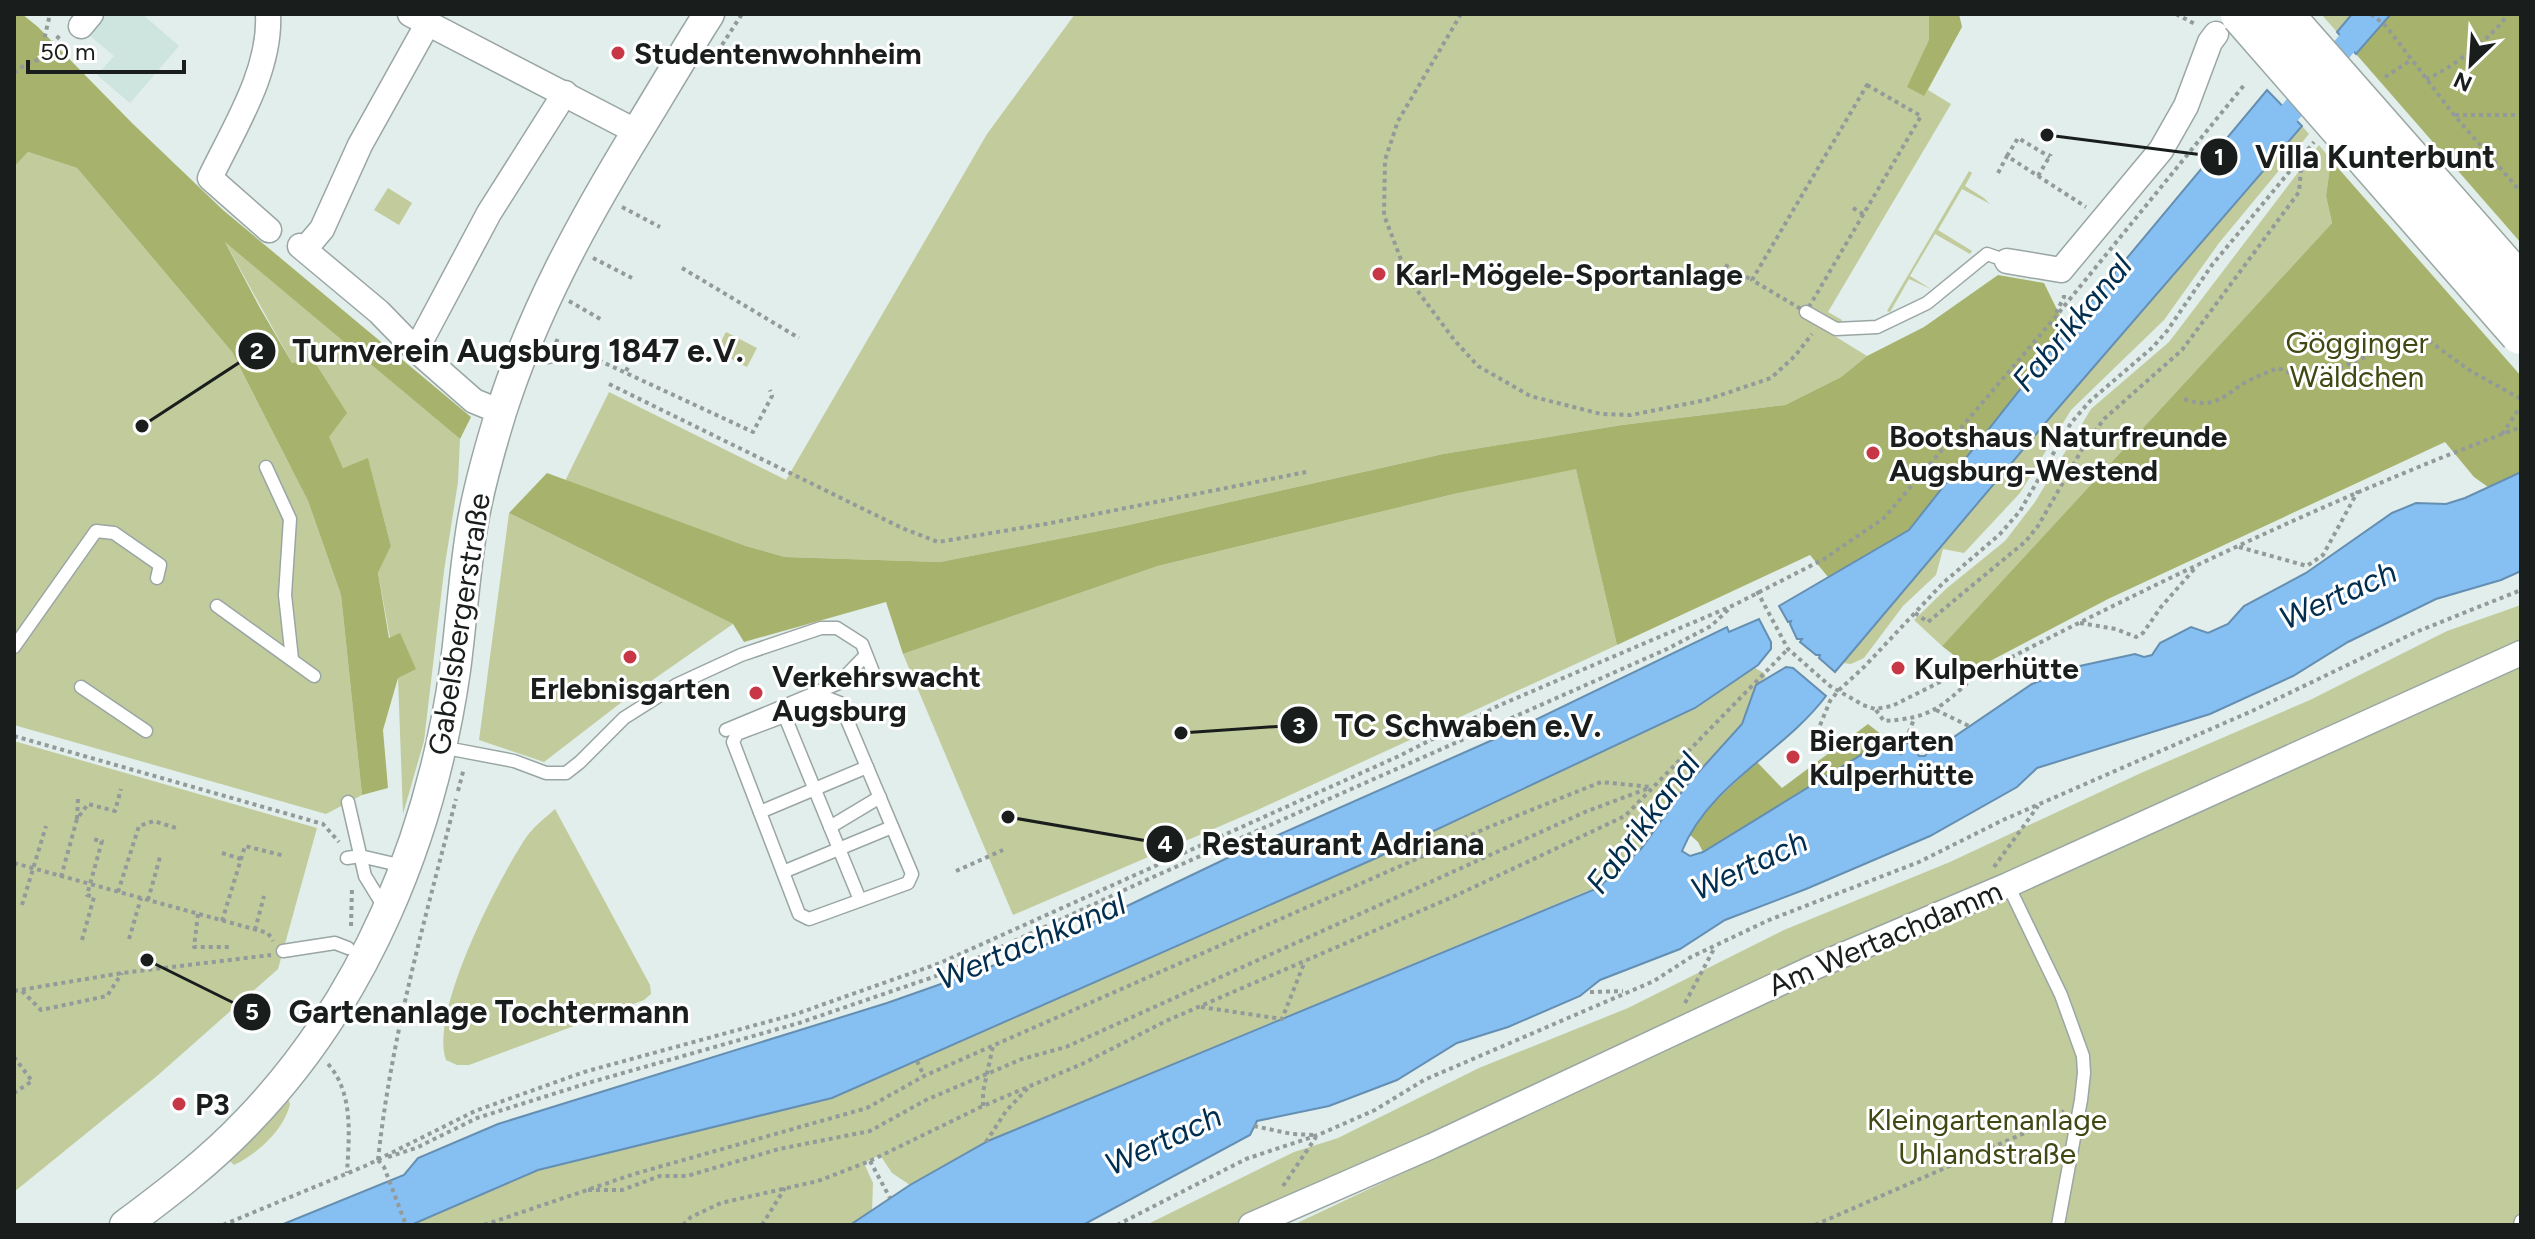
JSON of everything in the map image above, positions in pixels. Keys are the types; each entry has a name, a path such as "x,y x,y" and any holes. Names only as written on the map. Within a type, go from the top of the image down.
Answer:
{"highway":[{"path":"2281,14 2521,287"},
{"path":"2229,24 2521,333"}],"street":[{"path":"268,14 257,76 210,178 269,230"},
{"name":"Gabelsbergerstraße","path":"125,1225 162,1198 195,1180 248,1122 293,1080 309,1048 355,975 387,911 454,749 455,671 471,531 501,412 543,349 572,242 709,14"},
{"path":"501,412 474,401 416,350 379,312 303,247 322,229 419,18 637,132"},
{"path":"2007,261 2061,270 2161,150 2186,106 2210,42 2229,24"},
{"path":"416,350 489,213 565,93"},
{"name":"Am Wertachdamm","path":"1251,1225 1432,1146 1810,969 2008,885 2521,653"}],"lane":[{"path":"1806,312 1836,329 1877,327 1927,303 1987,254 2007,261"},
{"path":"266,467 290,519 285,595 292,659"},
{"path":"14,647 96,531 114,533 160,565 157,578"},
{"path":"217,606 314,676"},
{"path":"454,749 514,761 546,773 566,773 624,718 676,685 741,655 821,628 837,628 862,644 873,672"},
{"path":"726,730 782,712 830,699 840,703 912,874 908,883 809,919 799,914 733,742 737,734 782,712 839,683 866,655"},
{"path":"81,687 146,731"},
{"path":"782,712 860,900"},
{"path":"760,812 867,767"},
{"path":"830,827 880,797"},
{"path":"348,802 353,857 387,911"},
{"path":"783,872 892,827"},
{"path":"353,857 406,867"},
{"path":"2008,885 2061,995 2083,1056 2081,1100 2058,1225"},
{"path":"283,951 342,946 319,932"}],"path":[{"path":"40,56 50,14"},
{"path":"702,76 742,14"},
{"path":"1461,14 1398,121 1385,160 1384,215 1408,278 1455,341 1478,366 1530,396 1601,414 1631,415 1706,400 1771,378 1795,356 1821,322"},
{"path":"2371,14 2386,26 2454,115 2521,192"},
{"path":"2426,79 2437,75 2487,37 2508,14"},
{"path":"14,73 40,56 74,21 86,20"},
{"path":"2385,77 2411,60"},
{"path":"223,1225 378,1160 475,1111 584,1072 796,1014 940,963 1399,756 1500,705 1734,605 1824,559 1884,518 2052,321 2245,84"},
{"path":"1725,265 1806,312 1921,116 1867,85 1752,280"},
{"path":"2454,115 2521,115"},
{"path":"1998,173 2018,138 2050,155 2038,176"},
{"path":"1814,740 1830,701 1838,691 2020,511 2071,423 2090,401 2153,347 2167,331 2212,265 2315,141"},
{"path":"2007,156 2104,219"},
{"path":"1915,613 1928,622 2026,541 2104,419 2182,350 2299,192 2302,156"},
{"path":"1809,181 1815,185"},
{"path":"628,196 622,207 660,227"},
{"path":"1853,208 1863,214"},
{"path":"587,268 593,258 632,278"},
{"path":"682,268 799,338"},
{"path":"2052,321 2064,297 2061,270"},
{"path":"564,313 575,290"},
{"path":"575,304 602,320"},
{"path":"2184,399 2199,404 2217,402 2250,380 2278,368 2299,377 2318,377 2384,349 2425,338 2469,370 2521,399"},
{"path":"626,371 640,345"},
{"path":"543,349 626,371 753,432 772,396 770,390"},
{"path":"609,384 902,528 938,542 1051,523 1306,472"},
{"path":"2502,434 2521,406"},
{"path":"1757,591 1788,649 1830,686 1875,709 1884,721 1914,719 1936,710 1973,677 2201,562 2359,490 2521,427"},
{"path":"2237,547 2307,566 2323,555 2359,490"},
{"path":"2078,623 2116,629 2136,637 2143,633 2161,607 2201,562"},
{"path":"1117,1225 1246,1159 1318,1135 1375,1110 1424,1080 1654,981 1716,944 1769,920 1919,862 2039,804 2252,711 2416,632 2521,590"},
{"path":"378,1160 416,1148 491,1114 799,1023 945,973 1144,881 1667,649 1711,626 1734,605"},
{"path":"683,1225 691,1217 721,1203 818,1181 870,1161 1199,1007 1457,895 1625,816 1788,649"},
{"path":"1875,709 1892,706 1946,679 1973,677"},
{"path":"1936,710 1971,727"},
{"path":"1900,755 1914,719"},
{"path":"14,736 323,824 353,857 351,928"},
{"name":"Gabelsbergerstraße","path":"378,1160 389,1078 454,749"},
{"path":"484,1225 634,1174 867,1108 924,1076 1476,833 1601,782 1651,787"},
{"path":"583,1190 622,1190 660,1176 687,1176 779,1149 870,1131 926,1100 1022,1059 1066,1047 1585,812 1651,787"},
{"path":"77,819 88,804 115,811 121,789"},
{"path":"61,877 77,819 78,798"},
{"path":"1970,900 2039,804"},
{"path":"118,892 139,826 154,821 176,828"},
{"path":"22,905 46,826"},
{"path":"82,940 94,897 87,895 102,841 92,839"},
{"path":"222,921 245,846 285,856"},
{"path":"956,871 1003,850"},
{"path":"222,853 241,859"},
{"path":"148,900 160,857"},
{"path":"14,863 268,933 279,949 271,955 122,973 14,991"},
{"path":"255,930 264,896"},
{"path":"129,939 141,898"},
{"path":"198,914 194,947 230,947"},
{"path":"1669,1034 1716,944"},
{"path":"1199,1007 1280,1020 1305,961"},
{"path":"21,990 41,1010 107,996 122,973"},
{"path":"1590,992 1629,990"},
{"path":"983,1106 993,1045"},
{"path":"309,1048 334,1072 344,1092 349,1119 347,1173"},
{"path":"14,1057 32,1081 14,1093"},
{"path":"917,1061 924,1076"},
{"path":"986,1142 1006,1111 1031,1085"},
{"path":"1815,1225 2043,1125 2081,1100"},
{"path":"1254,1126 1292,1134 1318,1135"},
{"path":"1280,1191 1318,1135"},
{"path":"378,1160 384,1167 406,1225"},
{"path":"870,1161 890,1198"},
{"path":"762,1225 786,1186"}],"shaded area":[{"path":"106,14 142,14 179,46 130,103 97,75 114,56 88,34"}],"green space":[{"path":"14,14 22,14 38,27 223,210 471,417 460,439 225,242 292,363 314,361 347,413 329,437 343,468 368,458 391,546 378,573 389,638 400,633 416,669 398,678 383,730 388,788 362,795 341,595 308,501 232,352 77,168 28,152 14,167"},
{"name":"Karl-Mögele-Sportanlage","path":"1075,14 1953,14 1960,30 1928,90 1951,104 1828,312 1842,320 1833,335 1867,356 1841,377 1785,405 1622,425 1443,454 1124,526 940,562 785,557 565,481 609,392 786,480 987,134"},
{"path":"1929,14 1959,14 1962,27 1924,96 1907,87 1929,40"},
{"path":"2321,14 2352,14 2337,32"},
{"path":"2391,14 2521,14 2521,243 2356,54"},
{"path":"2302,126 2309,134 2219,243 2164,320 2071,410 2020,493 1964,553 1943,549 1936,575 1903,606 1864,658 1851,664 1843,663 2053,414"},
{"path":"2319,145 2331,160 2326,196 2332,223 1942,646 1914,620 1947,588 2005,541 2035,502 2091,409 2169,342"},
{"path":"28,152 77,168 232,352 308,501 341,595 362,795 326,814 14,725 14,167"},
{"name":"Gögginger Wäldchen","path":"2331,160 2521,376 2521,472 2488,487 2474,477 2445,442 2108,599 1973,670 1942,646 2332,223 2326,196"},
{"path":"1969,171 1972,173 1965,186 1990,204 1962,189 1938,230 1972,251 1970,254 1935,234 1910,276 1931,289 1909,279 1890,312 1887,311"},
{"path":"388,188 412,203 399,225 374,210"},
{"path":"224,240 460,439 458,482 424,741 403,814 398,678 400,634 390,638 378,573 391,546 368,459 343,468 292,363"},
{"path":"1998,275 2044,283 2067,330 1909,530 1828,577 1810,555 1617,645 1576,469 1454,494 1158,566 903,654 886,602 744,642 733,624 509,513 547,473 746,546 785,557 940,562 1124,526 1443,454 1622,425 1785,405 1841,377 1867,356 1924,327"},
{"path":"726,332 757,348 747,367 716,351"},
{"path":"1576,468 1617,645 1253,812 1013,915 903,654 1158,566 1454,494"},
{"path":"509,513 733,624 631,695 544,762 479,740"},
{"path":"2521,605 2521,646 1320,1189 1236,1225 1146,1225 1294,1152 1338,1138 1479,1068 1628,1008 1784,930 1950,862 2141,773 2310,700 2447,631"},
{"name":"Kleingartenanlage Uhlandstraße","path":"2521,665 2521,1225 1293,1225 1805,983"},
{"path":"1753,667 1766,677 1756,685 1742,724 1686,786 1641,849 1597,887 988,1141 910,1185 892,1173 880,1155 864,1163 873,1183 872,1211 850,1225 411,1225 538,1170 832,1098 1374,859 1695,708"},
{"path":"1868,724 1887,739 1703,852 1689,834 1710,806 1757,762 1782,788"},
{"path":"14,741 317,828 278,969 157,1076 14,1192"},
{"path":"555,809 650,985 651,994 644,1000 469,1065 457,1065 446,1060 443,1039 456,981 498,885 525,839"},
{"path":"288,1099 287,1114 276,1132 260,1148 234,1165 230,1161"}],"water":[{"path":"2352,14 2391,14 2356,54 2337,32"},
{"path":"2267,90 2302,126 1835,672 1819,658 1820,655 1800,642 1802,639 1797,639 1791,621 1788,622 1779,606 1909,530 2067,330"},
{"name":"Wertach","path":"2521,472 2521,571 2436,599 2348,642 2293,676 2210,714 2037,768 2017,787 1930,836 1725,920 1680,949 1600,980 1580,996 1508,1027 1457,1043 1397,1080 1329,1106 1257,1121 1250,1135 1083,1225 850,1225 910,1185 988,1141 1598,888 1641,849 1686,786 1742,724 1756,685 1786,667 1793,668 1826,696 1809,716 1710,806 1694,827 1682,851 1690,856 1703,852 1887,739 1912,744 1919,756 1925,756 1932,746 1942,745 2032,684 2075,667 2135,654 2144,657 2152,655 2160,643 2191,627 2208,633 2228,624 2244,606 2306,573 2392,513 2416,503 2446,504 2465,498"},
{"path":"1759,619 1771,642 1771,649 1758,665 1695,708 1374,859 832,1098 538,1170 411,1225 281,1225 404,1175 418,1158 498,1124 887,1003 1029,953 1242,851 1506,734 1727,627 1729,632"}],"waterway":[{"name":"Fabrikkanal","path":"2270,137 2371,14"}],"place":[{"name":"Studentenwohnheim","path":"618,53"},
{"name":"Villa Kunterbunt","path":"2047,135"},
{"name":"Karl-Mögele-Sportanlage","path":"1379,274"},
{"name":"Turnverein Augsburg 1847 e.V.","path":"142,426"},
{"name":"Bootshaus Naturfreunde Augsburg-Westend","path":"1873,453"},
{"name":"Erlebnisgarten","path":"630,657"},
{"name":"Kulperhütte","path":"1898,668"},
{"name":"Verkehrswacht Augsburg","path":"756,693"},
{"name":"TC Schwaben e.V.","path":"1181,733"},
{"name":"Biergarten Kulperhütte","path":"1793,757"},
{"name":"Restaurant Adriana","path":"1008,817"},
{"name":"Gartenanlage Tochtermann","path":"147,960"},
{"name":"P3","path":"179,1104"}],"water label":[{"name":"Wertachkanal","path":"1031,941"}]}
